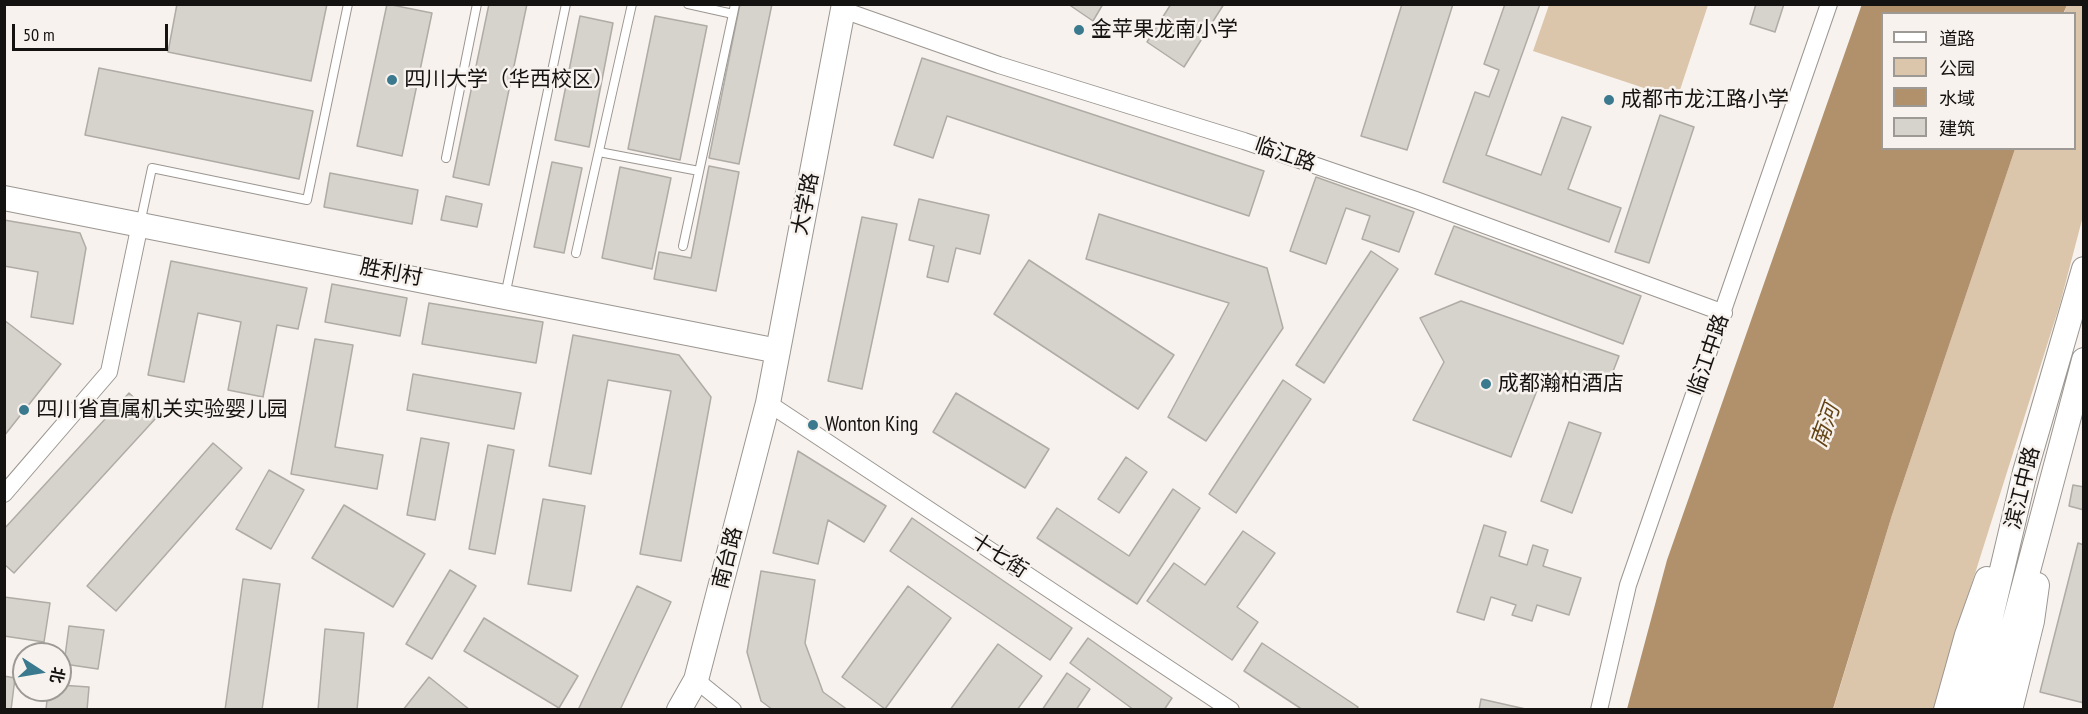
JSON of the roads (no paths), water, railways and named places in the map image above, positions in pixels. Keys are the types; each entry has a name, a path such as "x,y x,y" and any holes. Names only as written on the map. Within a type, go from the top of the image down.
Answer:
{"street":[{"name":"临江中路","path":"1599,710 1628,585 1829,4"},
{"name":"临江路","path":"843,7 999,65 1233,138 1416,200 1724,313"},
{"name":"大学路","path":"768,403 843,7"},
{"name":"胜利村","path":"4,198 777,351"},
{"path":"4,494 109,372 140,224"},
{"name":"滨江中路","path":"1969,710 2025,472 2084,269"},
{"name":"滨江中路","path":"1991,710 2084,360"},
{"name":"南台路","path":"679,710 696,680 768,403"},
{"name":"十七街","path":"768,403 1231,710"},
{"path":"1947,710 1967,635 2025,472"},
{"path":"2010,710 2032,621 2051,478"},
{"path":"696,680 733,710"}],"lane":[{"path":"140,224 152,168 307,200 348,4"},
{"path":"446,158 477,4"},
{"path":"505,296 566,4"},
{"path":"576,253 632,4"},
{"path":"688,4 733,14"},
{"path":"684,246 735,4"},
{"path":"599,152 699,171"}],"water":[{"name":"南河","path":"1862,4 2067,5 2064,12 1881,12 1881,150 2015,150 1892,515 1833,709 1627,709 1667,560"}],"place":[{"name":"金苹果龙南小学","path":"1079,30"},
{"name":"四川大学（华西校区）","path":"392,80"},
{"name":"成都市龙江路小学","path":"1609,100"},
{"name":"成都瀚柏酒店","path":"1486,384"},
{"name":"四川省直属机关实验婴儿园","path":"24,410"},
{"name":"Wonton King","path":"813,425"}]}
